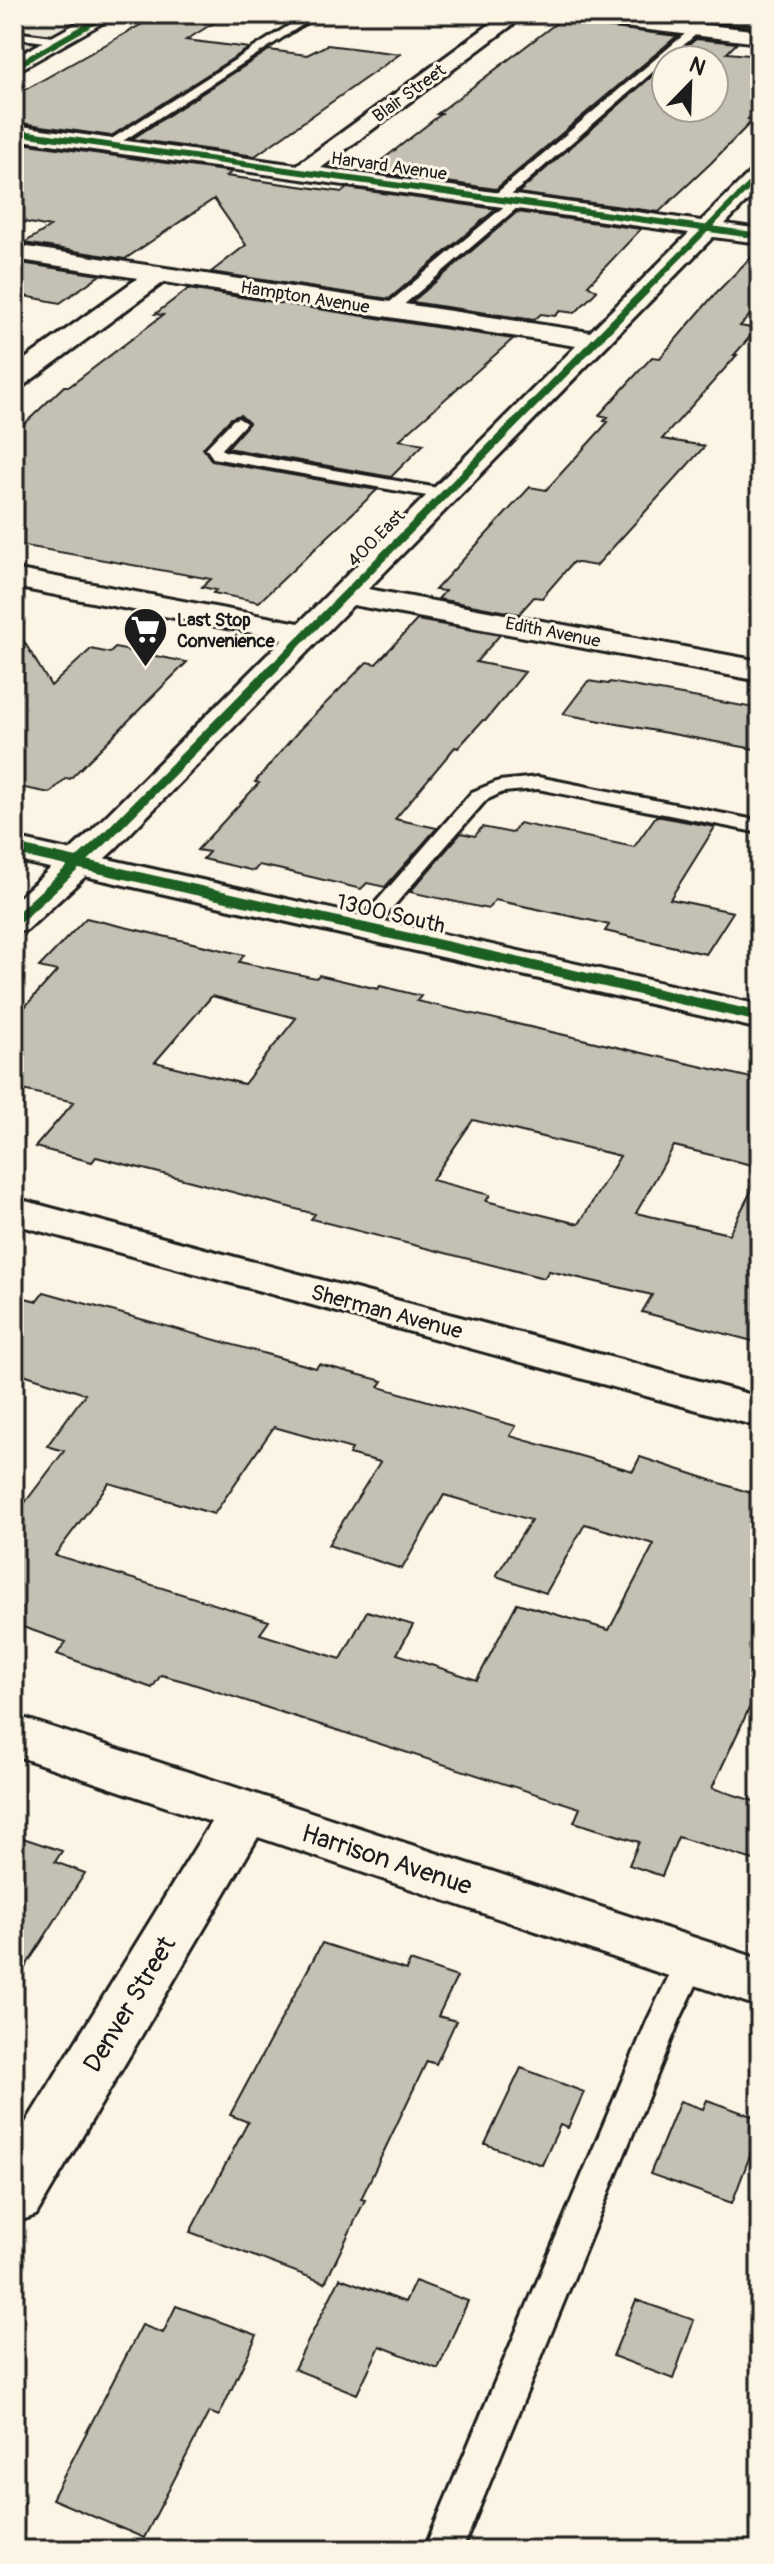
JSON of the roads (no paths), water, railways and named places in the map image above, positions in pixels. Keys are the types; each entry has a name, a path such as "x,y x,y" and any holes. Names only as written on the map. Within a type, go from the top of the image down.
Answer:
{"street":[{"path":"14,67 108,14"},
{"name":"Blair Street","path":"301,172 517,14"},
{"path":"563,14 760,37"},
{"name":"Harvard Avenue","path":"14,132 760,236"},
{"name":"400 East","path":"14,922 346,594 760,175"},
{"name":"Hampton Avenue","path":"14,252 595,341"},
{"path":"14,380 160,274"},
{"path":"14,578 306,634"},
{"name":"Edith Avenue","path":"346,594 760,671"},
{"name":"1300 South","path":"14,849 760,1017"},
{"name":"Sherman Avenue","path":"14,1211 760,1412"},
{"name":"Harrison Avenue","path":"14,1735 760,1983"},
{"name":"Denver Street","path":"14,2196 245,1812"}],"lane":[{"path":"108,145 314,14"},
{"path":"389,310 696,30"},
{"path":"14,35 61,41"},
{"path":"238,423 214,448 218,455 444,494"},
{"path":"364,928 479,796 499,787 538,783 760,827"},
{"path":"443,2550 664,2019 692,1960"}],"place":[{"name":"Last Stop Convenience","path":"146,669"}]}
